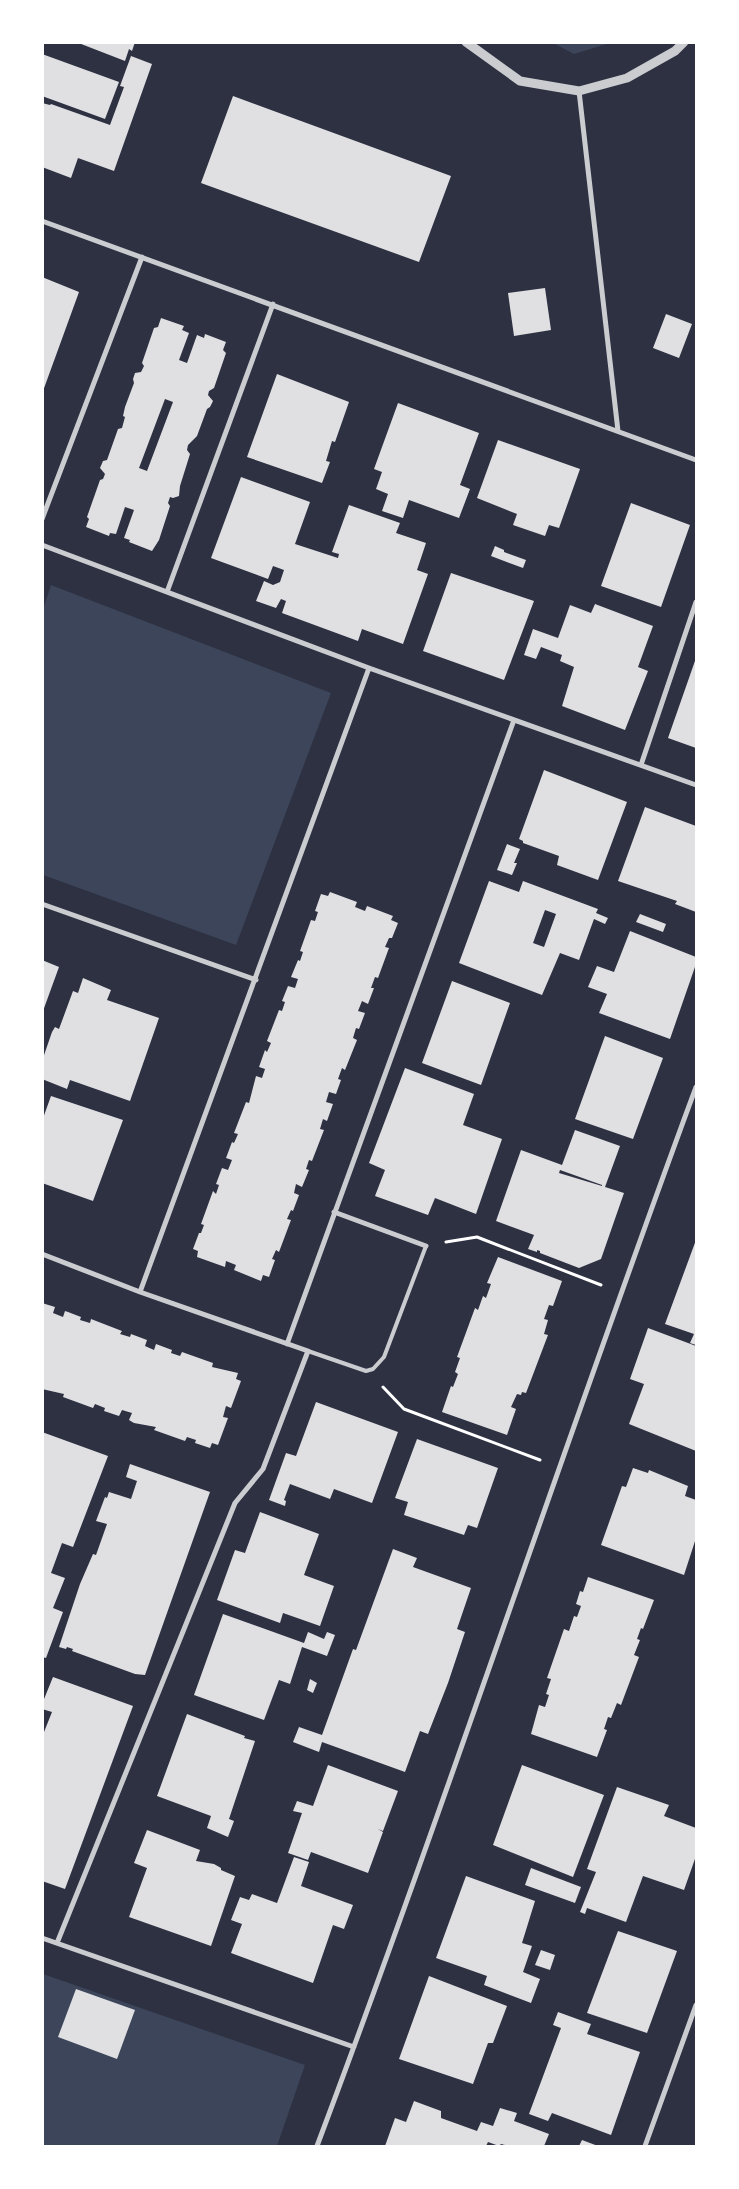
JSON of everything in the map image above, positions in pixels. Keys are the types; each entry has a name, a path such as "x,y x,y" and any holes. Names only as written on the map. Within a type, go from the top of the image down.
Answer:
{"street":[{"path":"466,42 520,81 579,91 627,78 675,51 684,42"},
{"path":"579,91 618,431"},
{"path":"42,221 696,460"},
{"path":"42,519 142,257"},
{"path":"167,592 273,304"},
{"path":"42,545 369,668 696,785"},
{"path":"641,765 696,602"},
{"path":"140,1292 369,668"},
{"path":"287,1344 514,720"},
{"path":"42,904 256,980"},
{"path":"317,2146 561,1468 620,1292 696,1087"},
{"path":"334,1212 426,1246"},
{"path":"42,1254 140,1292 308,1352 263,1469 254,1483 240,1495 235,1503 57,1943"},
{"path":"42,1938 354,2047"},
{"path":"645,2146 696,2005"}],"lane":[{"path":"308,1352 366,1371 373,1369 384,1357 426,1246"}],"path":[{"path":"426,1246 477,1237 620,1292"},
{"path":"366,1371 404,1409 561,1468"}],"shaded area":[{"path":"553,43 610,43 574,54"},
{"path":"51,585 331,693 236,945 43,875 42,612"},
{"path":"43,1974 305,2065 277,2146 43,2146"}],"building":[{"path":"76,42 135,42 132,51 129,49 125,61"},
{"path":"42,54 119,82 105,119 42,96"},
{"path":"131,56 152,64 114,171 78,158 71,178 42,167 42,103 51,104 110,125 124,87 120,86"},
{"path":"233,96 451,176 419,262 201,183"},
{"path":"42,277 79,292 43,391 42,391"},
{"path":"545,288 551,330 514,336 508,293"},
{"path":"666,314 692,324 679,358 653,348"},
{"path":"161,318 184,326 182,330 189,333 179,360 187,363 197,335 204,338 205,334 226,342 223,350 226,353 214,388 209,391 208,395 213,401 207,409 197,436 188,445 187,450 190,454 180,486 179,496 170,497 168,503 170,506 159,540 152,551 129,542 130,540 124,538 134,510 125,507 116,534 110,533 109,536 86,527 89,519 87,517 100,480 103,479 105,474 100,468 103,461 107,460 118,429 122,428 125,407 134,383 135,373 141,372 144,366 142,363 154,328 158,327","holes":["165,399 173,402 147,471 139,468"]},
{"path":"277,374 349,402 335,442 332,441 326,461 330,462 322,483 247,457"},
{"path":"398,403 479,433 460,485 470,489 459,518 409,500 403,518 382,511 388,494 376,489 382,472 374,469"},
{"path":"498,440 580,469 559,528 549,525 545,536 513,525 517,514 477,498"},
{"path":"241,477 310,502 295,544 338,558 339,554 332,552 349,505 400,523 396,533 426,543 417,570 428,574 403,644 362,629 358,641 282,613 286,601 281,599 276,608 256,601 264,581 273,585 280,582 284,570 273,566 268,579 211,558"},
{"path":"631,503 690,525 661,607 601,586"},
{"path":"495,546 504,550 504,552 526,560 523,568 491,556"},
{"path":"451,573 534,601 504,680 423,651"},
{"path":"595,604 653,626 638,667 648,671 625,730 562,706 574,667 560,661 562,655 541,647 536,659 524,655 533,629 558,638 570,605 591,613"},
{"path":"696,658 696,748 668,738"},
{"path":"544,770 627,802 598,880 557,865 559,856 523,843 519,839"},
{"path":"645,807 696,826 696,912 675,904 677,901 618,881"},
{"path":"507,844 520,849 514,863 517,863 512,875 497,870"},
{"path":"489,881 519,892 523,881 598,909 596,913 608,918 605,924 594,919 579,960 560,953 542,995 459,963","holes":["545,910 556,914 544,947 533,943"]},
{"path":"330,892 357,902 355,907 365,911 367,906 393,916 391,920 398,923 392,938 389,938 385,947 389,948 378,978 375,977 371,988 374,988 368,1004 362,1001 358,1011 365,1013 359,1029 356,1028 353,1038 357,1040 345,1070 342,1068 338,1079 341,1080 336,1094 329,1092 326,1102 333,1104 327,1121 323,1119 320,1129 324,1130 312,1161 309,1160 306,1169 309,1170 302,1187 296,1184 294,1193 299,1195 293,1211 291,1210 287,1219 291,1220 279,1252 276,1250 272,1259 275,1260 269,1277 263,1275 261,1281 234,1270 236,1265 226,1261 225,1267 197,1257 198,1251 193,1249 204,1225 201,1224 213,1191 216,1194 219,1185 216,1184 222,1168 228,1170 232,1160 226,1158 232,1142 234,1143 238,1134 234,1133 246,1102 249,1103 256,1076 262,1078 265,1069 259,1067 265,1050 267,1052 271,1043 267,1041 279,1010 282,1011 285,1002 282,1001 288,986 295,988 298,979 291,977 298,960 300,961 303,952 300,951 311,920 315,921 318,912 315,911 321,894 328,896"},
{"path":"640,914 666,924 663,932 636,922"},
{"path":"630,931 696,957 696,964 670,1039 599,1013 607,994 588,987 597,966 614,972"},
{"path":"42,960 59,967 43,1011 42,1011"},
{"path":"83,978 111,990 107,1000 159,1018 130,1101 70,1080 67,1089 42,1079 42,1061 52,1032 55,1027 59,1029 73,991 78,993"},
{"path":"452,981 510,1003 481,1085 422,1063"},
{"path":"605,1036 663,1058 633,1139 575,1119"},
{"path":"405,1068 474,1094 463,1125 502,1139 476,1214 435,1198 428,1215 375,1196 385,1170 369,1163"},
{"path":"51,1096 123,1120 93,1201 42,1183 42,1121"},
{"path":"575,1130 620,1146 605,1187 624,1193 601,1259 579,1268 540,1253 540,1251 528,1249 534,1235 496,1221 521,1150 562,1165","holes":["560,1170 602,1186 559,1173"]},
{"path":"696,1240 696,1345 690,1343 694,1334 665,1324"},
{"path":"498,1257 562,1281 553,1306 549,1305 544,1319 548,1320 544,1334 548,1335 526,1393 517,1394 511,1407 516,1409 507,1435 442,1412 451,1386 453,1387 458,1374 455,1372 460,1358 457,1357 475,1308 478,1310 483,1296 486,1298 491,1284 487,1283"},
{"path":"42,1303 55,1307 53,1313 63,1317 65,1311 81,1317 80,1320 90,1323 91,1319 122,1331 120,1334 130,1337 131,1334 147,1340 145,1346 154,1350 156,1344 172,1350 171,1353 180,1356 182,1352 213,1363 212,1367 238,1373 236,1379 241,1381 231,1408 226,1406 223,1417 228,1418 218,1445 212,1443 210,1448 195,1443 196,1440 187,1437 185,1441 154,1430 156,1427 134,1423 129,1420 132,1413 122,1410 119,1416 104,1411 105,1408 95,1404 93,1408 63,1397 64,1394 42,1389"},
{"path":"648,1328 696,1346 696,1451 629,1424 644,1384 630,1379"},
{"path":"316,1402 398,1432 372,1503 334,1489 330,1499 290,1484 284,1500 286,1501 285,1506 269,1500 286,1453 296,1456"},
{"path":"42,1432 108,1456 73,1547 62,1543 51,1573 65,1578 53,1608 63,1612 46,1658 42,1657"},
{"path":"417,1439 498,1468 477,1528 468,1525 464,1535 404,1515 408,1502 395,1498"},
{"path":"130,1464 210,1492 145,1675 135,1674 72,1651 73,1649 67,1647 66,1649 59,1647 80,1584 93,1554 96,1555 107,1524 96,1521 105,1497 107,1498 109,1492 131,1499 137,1481 126,1477"},
{"path":"633,1468 648,1473 649,1470 688,1486 685,1496 696,1500 696,1538 684,1575 601,1545 622,1486 626,1487"},
{"path":"260,1512 319,1534 304,1575 334,1586 320,1626 283,1613 280,1623 217,1600 235,1550 245,1553"},
{"path":"393,1549 417,1558 413,1567 471,1588 457,1629 465,1632 448,1683 428,1734 420,1731 405,1772 322,1742 319,1752 293,1742 299,1727 322,1735 353,1649 356,1650"},
{"path":"588,1577 654,1600 643,1629 641,1628 637,1639 640,1640 634,1655 639,1657 621,1705 617,1703 611,1718 608,1717 604,1729 607,1730 597,1757 531,1734 539,1705 545,1707 549,1695 546,1694 551,1679 547,1678 564,1629 569,1631 574,1616 577,1617 581,1606 576,1604 580,1591 583,1592"},
{"path":"223,1614 304,1643 308,1632 324,1639 327,1632 335,1635 327,1656 302,1647 290,1684 279,1680 264,1720 194,1695"},
{"path":"53,1677 133,1706 65,1889 42,1881 42,1737 52,1712 42,1709 42,1704"},
{"path":"310,1679 317,1683 313,1693 307,1690"},
{"path":"187,1714 255,1741 229,1819 234,1821 228,1837 207,1828 211,1816 157,1796"},
{"path":"328,1765 398,1791 383,1831 378,1829 383,1832 368,1873 311,1852 308,1860 288,1853 302,1813 293,1811 297,1801 313,1806"},
{"path":"522,1765 604,1795 573,1877 493,1845"},
{"path":"617,1787 669,1805 664,1816 696,1828 696,1856 684,1890 643,1876 626,1922 587,1908 585,1914 580,1912 596,1872 587,1869"},
{"path":"147,1830 200,1850 196,1861 214,1864 221,1868 221,1870 235,1876 211,1946 129,1917 147,1868 134,1863"},
{"path":"294,1857 309,1862 301,1886 353,1905 344,1929 333,1925 313,1983 231,1953 242,1924 231,1920 240,1897 249,1900 252,1894 277,1903"},
{"path":"531,1868 581,1887 575,1903 525,1885"},
{"path":"466,1876 535,1901 522,1943 532,1946 523,1972 540,1979 531,2003 484,1985 487,1976 436,1958"},
{"path":"618,1931 677,1951 647,2033 587,2013"},
{"path":"541,1950 555,1955 550,1970 535,1965"},
{"path":"429,1976 507,2006 493,2043 488,2043 473,2084 399,2059"},
{"path":"76,1989 135,2010 117,2059 58,2037"},
{"path":"558,2012 591,2024 587,2034 640,2052 611,2135 552,2113 548,2121 529,2114 561,2028 553,2025"},
{"path":"414,2101 441,2111 441,2118 477,2131 481,2122 493,2126 500,2108 517,2113 514,2121 549,2134 544,2146 509,2146 501,2144 499,2146 488,2142 486,2146 385,2146 395,2118 406,2122"},
{"path":"582,2140 598,2146 579,2146"}]}
